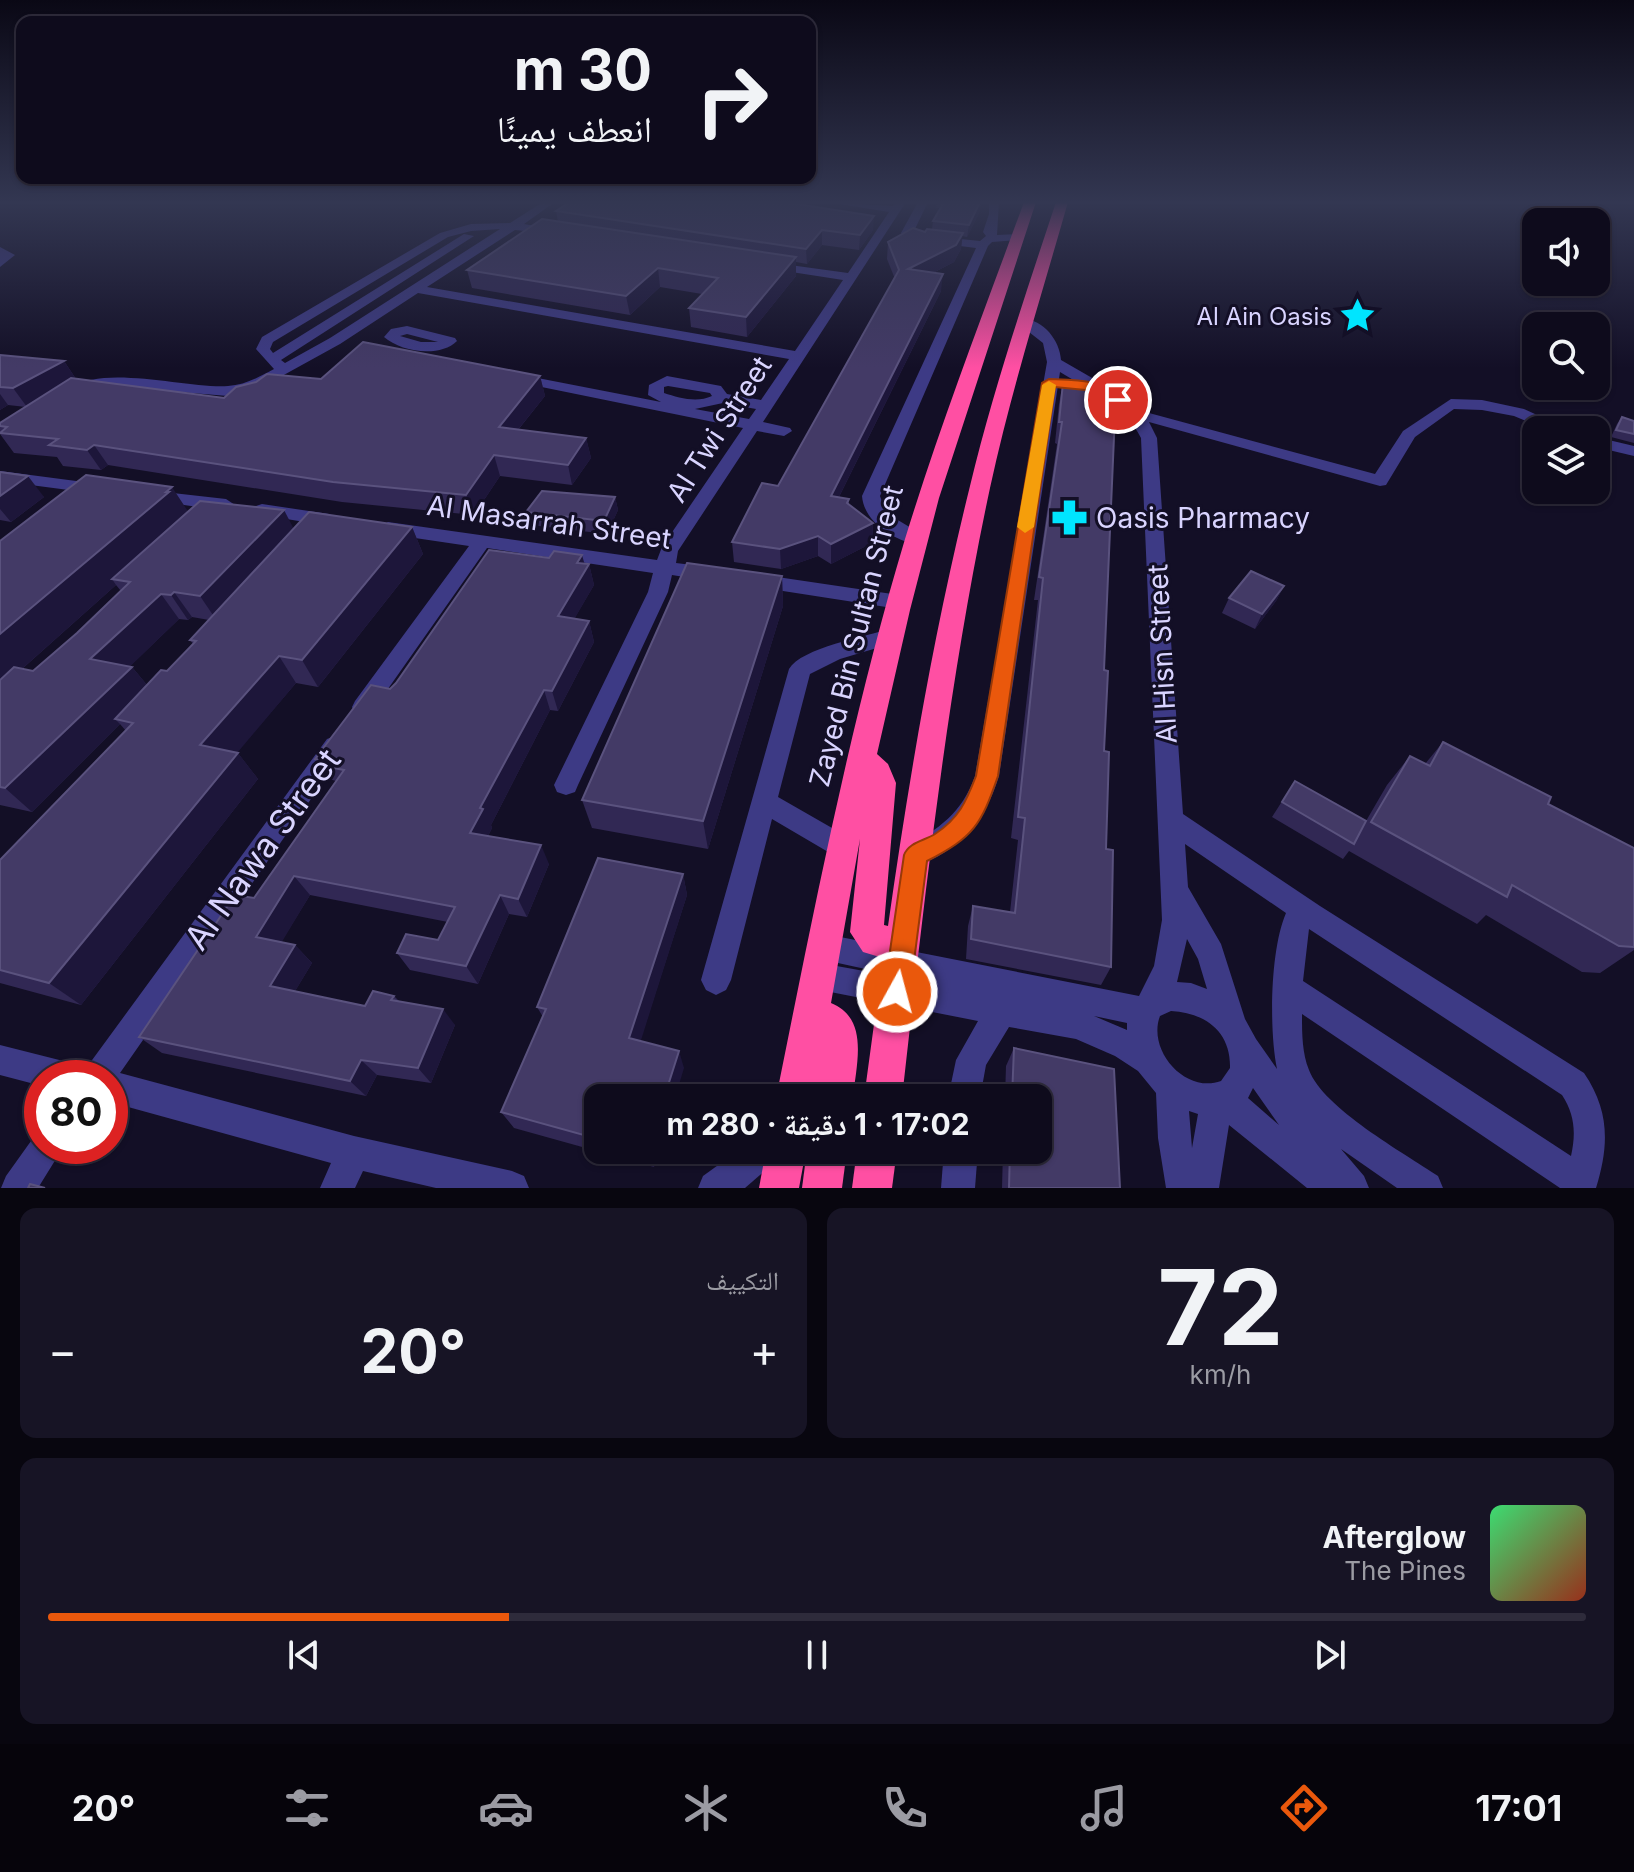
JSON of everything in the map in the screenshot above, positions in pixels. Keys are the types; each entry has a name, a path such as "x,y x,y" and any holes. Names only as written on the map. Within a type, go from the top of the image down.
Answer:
{"highway":[{"name":"Zayed Bin Sultan Street","path":"798,1084 844,848 899,602 966,379 1011,257"},
{"path":"885,1084 946,652 1001,400 1045,257"},
{"path":"863,758 878,773 881,783 867,932 900,967"},
{"path":"811,1016 827,1019 840,1032 835,1084"},
{"path":"779,1188 783,1164"},
{"path":"822,1188 825,1164"},
{"path":"872,1188 875,1164"}],"street":[{"path":"286,370 271,360 263,349 270,337 406,257"},
{"path":"271,360 434,257"},
{"path":"63,395 87,386 118,382 228,391 257,384 335,341 464,257"},
{"name":"Al Twi Street","path":"566,785 658,592 669,551 850,277 873,257"},
{"path":"916,539 878,517 872,510 871,496 980,257"},
{"path":"758,263 850,277"},
{"path":"415,289 798,356"},
{"path":"367,320 376,329 392,335"},
{"path":"915,855 958,830 973,814 987,776 1052,372 1054,345 1025,322"},
{"path":"335,341 443,363"},
{"name":"Al Hisn Street","path":"1052,372 1100,388 1132,413 1149,438 1176,892 1172,949 1149,1008"},
{"path":"506,375 784,431"},
{"path":"721,398 767,406"},
{"path":"1132,413 1380,481 1409,434 1451,404 1482,405 1528,416"},
{"path":"1610,445 1634,451"},
{"path":"0,476 333,520 305,542"},
{"path":"71,506 94,488"},
{"path":"199,526 223,504"},
{"name":"Al Masarrah Street","path":"373,526 899,602"},
{"name":"Al Nawa Street","path":"111,1060 482,541"},
{"path":"716,980 800,669 833,653 890,637"},
{"path":"763,801 844,848"},
{"path":"1172,821 1573,1084 1585,1098 1591,1114 1591,1131 1580,1185 1287,987"},
{"name":"Al Hisn Street","path":"1176,892 1211,954 1238,1037"},
{"path":"1310,914 1296,921 1287,987 1292,1071 1300,1088 1329,1118 1426,1188"},
{"path":"822,963 900,967 1149,1008"},
{"path":"900,967 1001,1012 1076,1024 1126,1045 1149,1060 1172,1086 1202,1099 1220,1098 1235,1090 1243,1079 1246,1064 1238,1037"},
{"path":"1149,1060 1142,1026 1149,1008 1163,997 1191,996 1221,1012 1295,1120 1352,1188"},
{"path":"967,1084 971,1060 1001,1012"},
{"path":"0,1060 24,1066"},
{"path":"1172,1086 1174,1138 1183,1188"},
{"path":"128,1091 476,1184 512,1188"},
{"path":"1202,1188 1220,1098"},
{"path":"1220,1098 1334,1188"},
{"path":"337,1188 354,1153"},
{"path":"18,1188 35,1164"},
{"path":"715,1188 748,1164"},
{"path":"958,1188 960,1164"}],"building":[{"path":"485,257 796,257 746,317 689,308 718,278 658,268 626,296 467,270"},
{"path":"894,257 931,257 908,269 943,274 831,496 849,499 847,503 873,523 831,544 818,536 780,549 732,542 762,483 778,486 899,270"},
{"path":"363,342 540,376 499,427 586,438 568,465 494,455 466,495 333,482 94,445 87,450 49,445 58,439 0,433 7,427 0,426 0,423 71,378 224,398 236,387 256,382 267,374 321,379"},
{"path":"0,355 64,361 13,388 0,387"},
{"path":"1063,383 1116,390 1104,670 1108,671 1104,751 1109,752 1106,849 1113,850 1111,967 971,939 973,906 1015,913 1025,818 1018,817 1043,578 1039,577 1062,422 1059,422"},
{"path":"1622,417 1634,421 1634,434 1616,430"},
{"path":"0,472 28,476 0,496"},
{"path":"86,475 172,487 0,634 0,541"},
{"path":"542,491 615,497 604,521 526,512"},
{"path":"200,501 284,510 200,596 174,592 171,595 161,594 90,659 132,667 5,788 0,787 0,680 14,667 33,671 77,633 130,582 112,579"},
{"path":"309,512 412,527 302,660 279,656 200,745 238,753 49,983 0,970 0,860 133,723 115,719 161,670 167,671 196,641 190,640"},
{"path":"489,550 549,558 554,551 582,555 577,563 589,564 558,616 589,621 552,691 544,690 480,808 483,809 470,833 541,845 518,899 500,895 466,966 397,953 406,934 438,940 455,907 294,876 256,937 295,945 270,986 365,1006 373,991 394,996 391,1000 443,1009 418,1068 361,1060 350,1081 139,1037 235,895 254,898 344,770 334,768 337,764 315,759 371,685 390,689 396,683"},
{"path":"687,563 782,576 703,821 582,800"},
{"path":"1251,571 1284,586 1262,614 1229,598"},
{"path":"1443,742 1551,797 1548,804 1634,848 1634,947 1619,946 1512,885 1507,897 1371,822 1410,756 1430,766"},
{"path":"1295,781 1366,821 1354,844 1282,802"},
{"path":"598,858 683,874 629,1038 679,1051 668,1084 584,1084 584,1135 501,1112 546,1009 537,1007"},
{"path":"1014,1048 1114,1069 1120,1188 1009,1188 1010,1164 1052,1164 1052,1084 1013,1084"}],"slow traffic":[{"path":"1025,527 1049,385"}],"place":[{"name":"Al Ain Oasis","path":"1358,316"},
{"name":"Oasis Pharmacy","path":"1070,518"}],"route":[{"path":"897,992 915,855 943,841 973,814 987,776 1049,383 1088,384 1118,400"}]}
